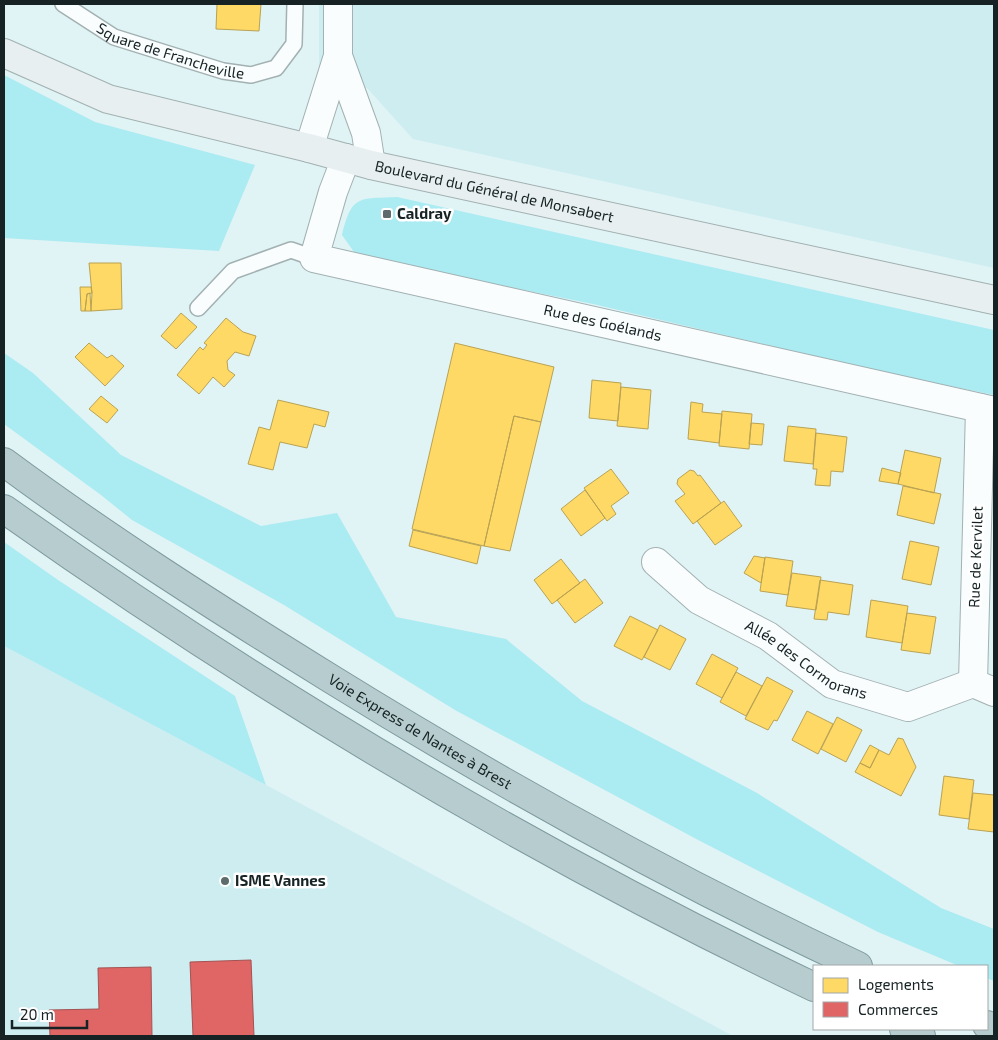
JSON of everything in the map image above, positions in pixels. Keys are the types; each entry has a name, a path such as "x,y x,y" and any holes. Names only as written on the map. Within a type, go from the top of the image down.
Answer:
{"highway":[{"name":"Voie Express de Nantes à Brest","path":"4,462 253,631 466,760 672,873 856,965"},
{"path":"4,509 159,615 363,744 596,875 813,985"},
{"path":"906,1030 921,1036"}],"main road":[{"name":"Boulevard du Général de Monsabert","path":"4,53 108,99 309,148 358,162 994,300"}],"street":[{"path":"309,148 338,56 338,4"},
{"path":"314,258 333,192 358,162 366,133 338,56"},
{"name":"Rue des Goélands","path":"314,258 987,410"},
{"name":"Rue de Kervilet","path":"983,687 987,410"},
{"name":"Allée des Cormorans","path":"656,562 699,600 768,636 832,684 908,707 983,687"}],"lane":[{"name":"Square de Francheville","path":"62,4 114,37 223,71 251,75 276,68 294,44 295,4"},
{"path":"198,308 232,271 291,250 314,258"}],"shaded area":[{"path":"319,4 994,4 994,268 413,139 367,88 319,78"},
{"path":"4,75 95,122 255,165 219,251 4,238"},
{"path":"397,197 994,330 994,395 877,371 593,304 380,261 354,252 342,235 349,212 354,205 366,199"},
{"path":"4,353 33,373 121,455 261,526 337,513 396,617 506,639 582,701 757,793 941,908 994,929 994,981 988,978 988,965 957,965 878,932 702,842 455,710 284,605 132,520 4,424"},
{"path":"4,542 58,580 235,696 266,785 4,646"},
{"path":"4,646 266,785 733,1036 4,1036"}],"building: Logements":[{"path":"217,4 261,4 259,31 216,29"},
{"path":"89,263 121,263 122,309 91,311 92,293"},
{"path":"80,287 91,287 92,293 87,294 85,311 81,311"},
{"path":"90,293 91,311 85,311 87,294"},
{"path":"181,313 197,327 176,349 161,336"},
{"path":"226,318 243,332 256,336 249,356 235,352 227,361 228,370 235,375 224,387 213,377 199,394 177,375 200,347 203,350 207,345 204,343"},
{"path":"89,343 107,358 112,355 124,366 105,386 75,357"},
{"path":"455,343 554,367 541,422 514,416 484,546 412,529"},
{"path":"592,380 621,383 618,421 589,418"},
{"path":"621,387 651,390 648,429 617,426"},
{"path":"101,396 118,410 107,423 89,409"},
{"path":"278,400 329,412 325,427 314,424 307,448 280,442 273,470 248,464 259,427 270,430"},
{"path":"691,402 703,404 702,412 722,414 719,443 688,439"},
{"path":"722,411 752,414 749,449 719,446"},
{"path":"514,416 541,422 510,551 484,546"},
{"path":"751,423 764,424 762,445 749,444"},
{"path":"788,426 816,429 813,464 784,461"},
{"path":"816,433 847,437 843,472 831,471 830,486 815,485 817,469 813,469"},
{"path":"905,450 941,458 934,493 898,484"},
{"path":"882,468 901,473 898,484 879,481"},
{"path":"611,469 629,493 611,506 616,514 607,521 584,488"},
{"path":"690,470 694,471 698,476 700,475 721,503 693,524 675,501 685,494 677,484 678,479"},
{"path":"903,486 941,494 934,524 897,515"},
{"path":"585,490 605,518 581,536 561,509"},
{"path":"724,501 742,526 715,545 697,521"},
{"path":"413,530 481,546 477,564 409,546"},
{"path":"910,541 939,547 931,585 902,579"},
{"path":"754,556 765,558 761,583 744,573"},
{"path":"765,557 793,561 788,595 760,591"},
{"path":"561,559 580,583 552,604 534,580"},
{"path":"792,573 821,577 816,610 786,606"},
{"path":"585,579 603,603 575,623 557,600"},
{"path":"820,580 853,585 849,615 828,612 827,620 814,619"},
{"path":"871,600 908,606 902,643 866,637"},
{"path":"907,613 936,617 930,654 901,650"},
{"path":"630,616 658,630 642,660 614,646"},
{"path":"660,625 686,639 670,670 644,657"},
{"path":"712,654 738,668 722,698 696,684"},
{"path":"736,672 762,686 746,716 720,702"},
{"path":"767,677 793,691 777,721 774,720 768,730 745,719"},
{"path":"807,711 833,724 818,754 792,740"},
{"path":"837,717 862,730 846,762 821,749"},
{"path":"898,738 903,739 916,767 901,796 855,772 860,763 870,768 879,750 889,755"},
{"path":"870,745 879,750 870,768 860,763"},
{"path":"944,776 974,780 969,819 939,815"},
{"path":"973,793 994,795 994,832 968,829"}],"building: Commerces":[{"path":"251,960 254,1036 193,1036 190,962"},
{"path":"151,967 152,1036 50,1036 49,1010 99,1009 98,968"}],"place":[{"name":"Caldray","path":"387,214"},
{"name":"ISME Vannes","path":"225,881"}]}
